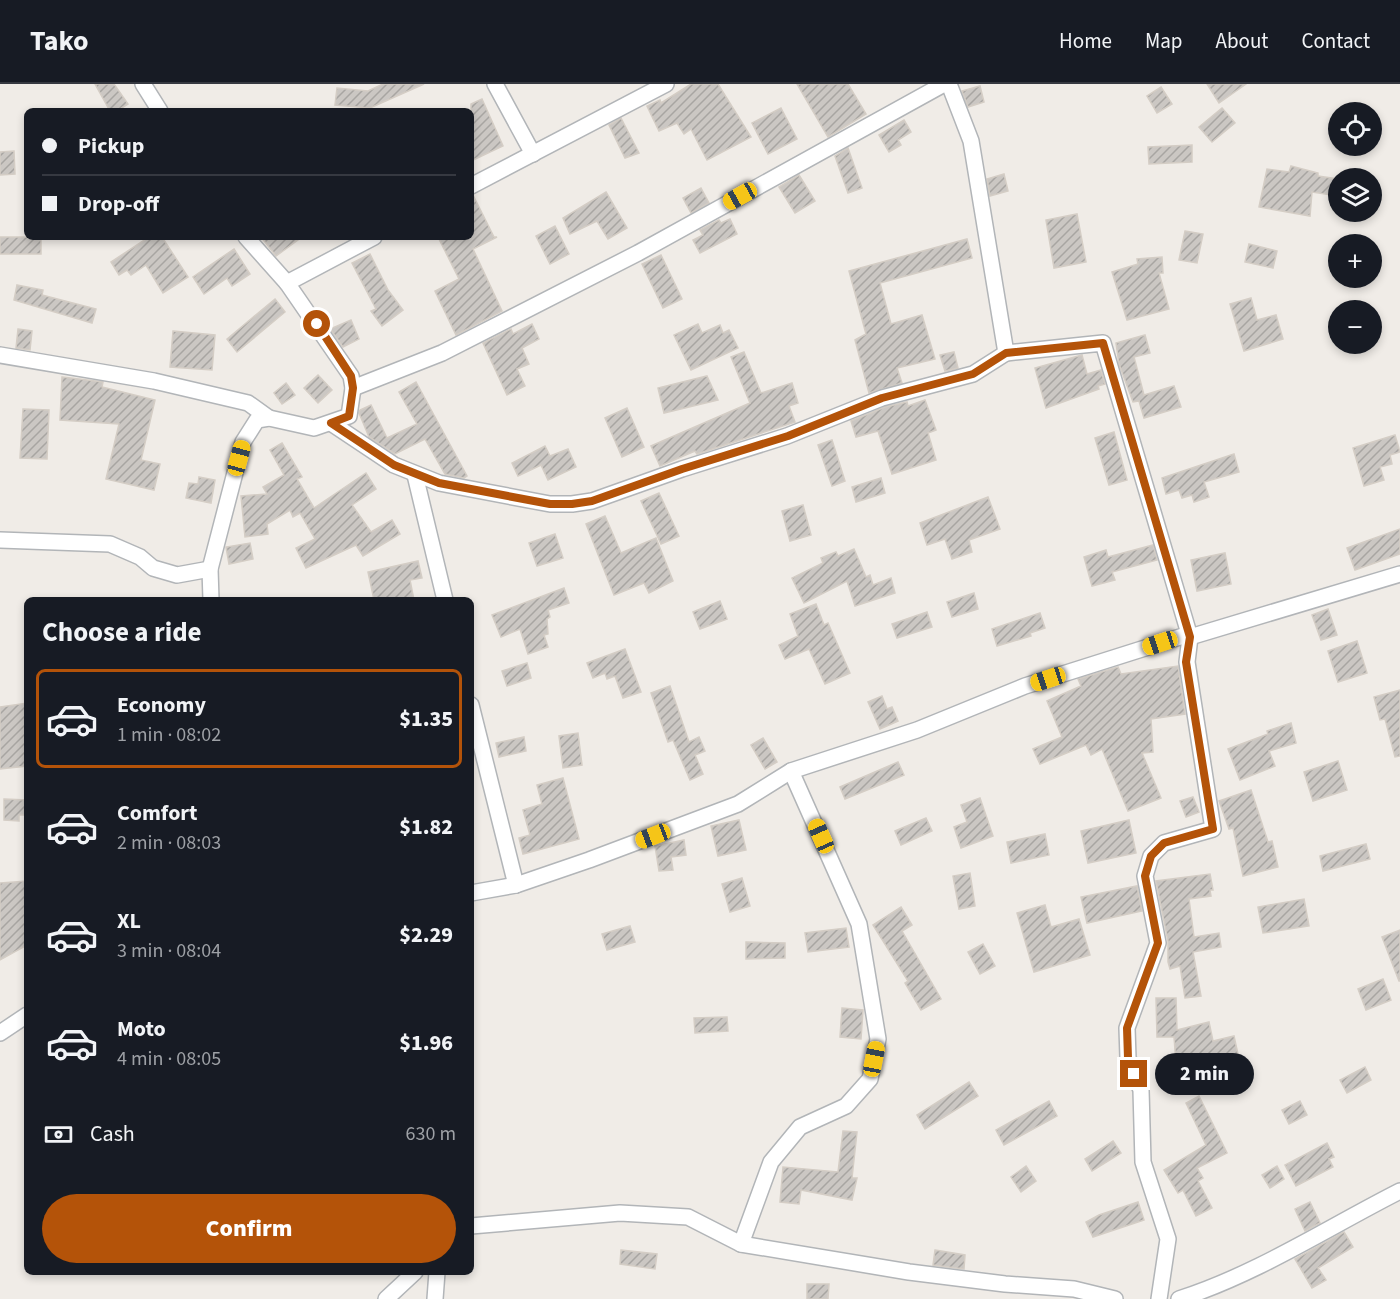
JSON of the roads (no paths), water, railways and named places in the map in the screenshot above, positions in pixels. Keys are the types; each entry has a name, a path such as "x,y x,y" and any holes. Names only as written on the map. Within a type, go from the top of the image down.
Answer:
{"street":[{"path":"142,84 157,108"},
{"path":"495,84 533,154"},
{"path":"474,184 666,84"},
{"path":"353,388 442,353 535,306 944,84"},
{"path":"949,84 971,141 1006,353"},
{"path":"211,597 210,569 243,442 257,420 269,418 314,428 331,423 349,416 353,388 351,376 336,351 287,284 249,240"},
{"path":"287,284 368,240"},
{"path":"331,423 394,465 415,475 456,487 550,504 592,501 682,469 788,436 882,398 973,374 1006,353 1103,343 1190,637 1186,662 1213,829 1164,843 1151,856 1145,876 1158,943 1127,1028 1128,1058 1141,1090 1143,1162 1168,1239 1159,1299"},
{"path":"0,355 154,381 248,402 269,418"},
{"path":"415,475 444,597"},
{"path":"0,540 110,544 140,557 153,568 177,576 210,569"},
{"path":"474,892 516,885 738,804 791,771 917,730 1025,686 1183,636 1190,637 1400,574"},
{"path":"474,717 516,885"},
{"path":"741,1244 771,1162 800,1127 846,1106 870,1079 878,1039 860,924 791,771"},
{"path":"0,1033 24,1017"},
{"path":"1179,1299 1211,1289 1260,1266 1400,1191"},
{"path":"474,1226 620,1213 688,1217 741,1244 909,1272 1005,1284 1074,1289 1115,1299"},
{"path":"386,1299 412,1275"},
{"path":"435,1299 437,1275"}]}
